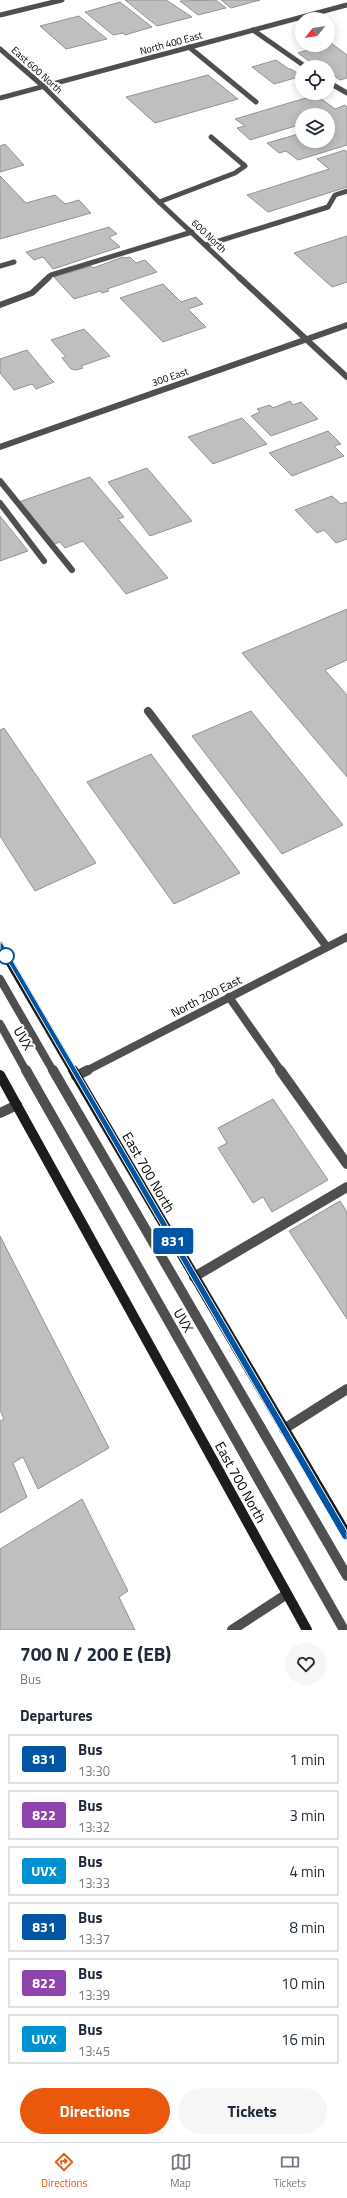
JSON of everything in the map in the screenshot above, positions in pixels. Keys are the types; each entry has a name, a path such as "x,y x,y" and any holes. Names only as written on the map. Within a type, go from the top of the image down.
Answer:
{"main road":[{"name":"East 700 North","path":"0,946 347,1535"},
{"name":"East 700 North","path":"0,1075 307,1630"}],"street":[{"path":"0,15 62,0"},
{"path":"344,6 347,10"},
{"name":"North 400 East","path":"0,98 344,6"},
{"path":"253,30 296,60"},
{"path":"188,47 256,102"},
{"name":"East 600 North","path":"0,49 43,86 61,104"},
{"path":"335,86 347,93"},
{"name":"600 North","path":"61,104 159,202 347,377"},
{"path":"159,202 235,173 245,166 210,137"},
{"path":"206,245 328,207 335,195 347,191"},
{"path":"0,305 32,293 51,276 192,232"},
{"path":"0,266 14,262"},
{"name":"300 East","path":"0,447 347,325"},
{"path":"0,481 72,570"},
{"path":"0,503 44,561"},
{"path":"148,711 327,947"},
{"name":"North 200 East","path":"76,1076 327,947 346,940"},
{"name":"UVX","path":"0,979 347,1576"},
{"path":"229,997 347,1164"},
{"name":"UVX","path":"0,1024 344,1630"},
{"path":"0,1113 17,1105"},
{"path":"194,1277 347,1187"},
{"path":"284,1429 347,1389"},
{"path":"232,1630 287,1594"}],"building":[{"path":"125,0 166,0 192,17 157,26"},
{"path":"216,0 226,8 198,15 180,1"},
{"path":"221,0 260,0 231,8"},
{"path":"120,2 152,27 125,35 123,33 113,35 85,12"},
{"path":"79,16 107,39 66,49 40,26"},
{"path":"335,46 347,55 347,78 340,80 335,76 335,60 308,60 298,53 335,52"},
{"path":"276,60 295,72 295,78 274,84 252,67"},
{"path":"208,75 238,99 155,123 126,97"},
{"path":"299,100 323,100 334,108 295,108 295,126 250,140 237,128 245,126 235,119"},
{"path":"345,105 347,107 347,145 298,160 286,151 279,153 267,143 295,135 295,148 335,148 335,109"},
{"path":"5,144 24,165 0,172 0,146"},
{"path":"345,150 347,152 347,187 268,212 247,195 329,169 317,159"},
{"path":"0,176 26,203 55,195 65,204 79,200 91,213 0,239"},
{"path":"109,227 117,234 109,237 120,247 53,269 43,257 34,260 26,252"},
{"path":"347,236 347,282 332,287 294,253"},
{"path":"123,257 130,257 136,263 145,260 157,272 107,289 109,291 102,293 100,291 74,299 54,277 91,266 93,268"},
{"path":"163,284 181,302 196,297 203,304 188,309 206,327 163,342 120,298"},
{"path":"84,329 110,356 81,366 83,368 76,370 71,369 62,358 66,357 51,340"},
{"path":"27,350 54,382 36,389 32,384 14,390 0,373 0,359"},
{"path":"290,401 293,405 301,402 318,419 271,436 251,416 260,412 257,409 270,405 273,408"},
{"path":"242,418 267,444 213,464 188,437"},
{"path":"328,431 341,444 334,446 344,456 292,476 269,453"},
{"path":"147,468 192,521 150,536 108,482"},
{"path":"90,477 124,517 118,519 168,578 126,594 83,541 65,548 60,542 52,545 19,502"},
{"path":"332,496 341,504 347,502 347,539 336,543 324,530 317,533 295,510"},
{"path":"0,516 28,551 0,561"},
{"path":"347,609 347,660 325,670 347,695 347,777 242,653"},
{"path":"251,711 343,825 282,854 192,736"},
{"path":"4,728 96,863 35,891 0,836 0,730"},
{"path":"151,754 240,873 174,904 87,782"},
{"path":"273,1099 328,1180 272,1212 263,1197 253,1203 218,1148 227,1143 218,1128"},
{"path":"340,1201 347,1212 347,1319 289,1231"},
{"path":"0,1236 109,1448 38,1489 23,1457 13,1463 27,1497 0,1513 0,1421 4,1419 0,1410"},
{"path":"82,1499 128,1591 119,1597 135,1630 0,1630 0,1549"}],"bus line":[{"name":"831","path":"0,946 347,1535"}]}
